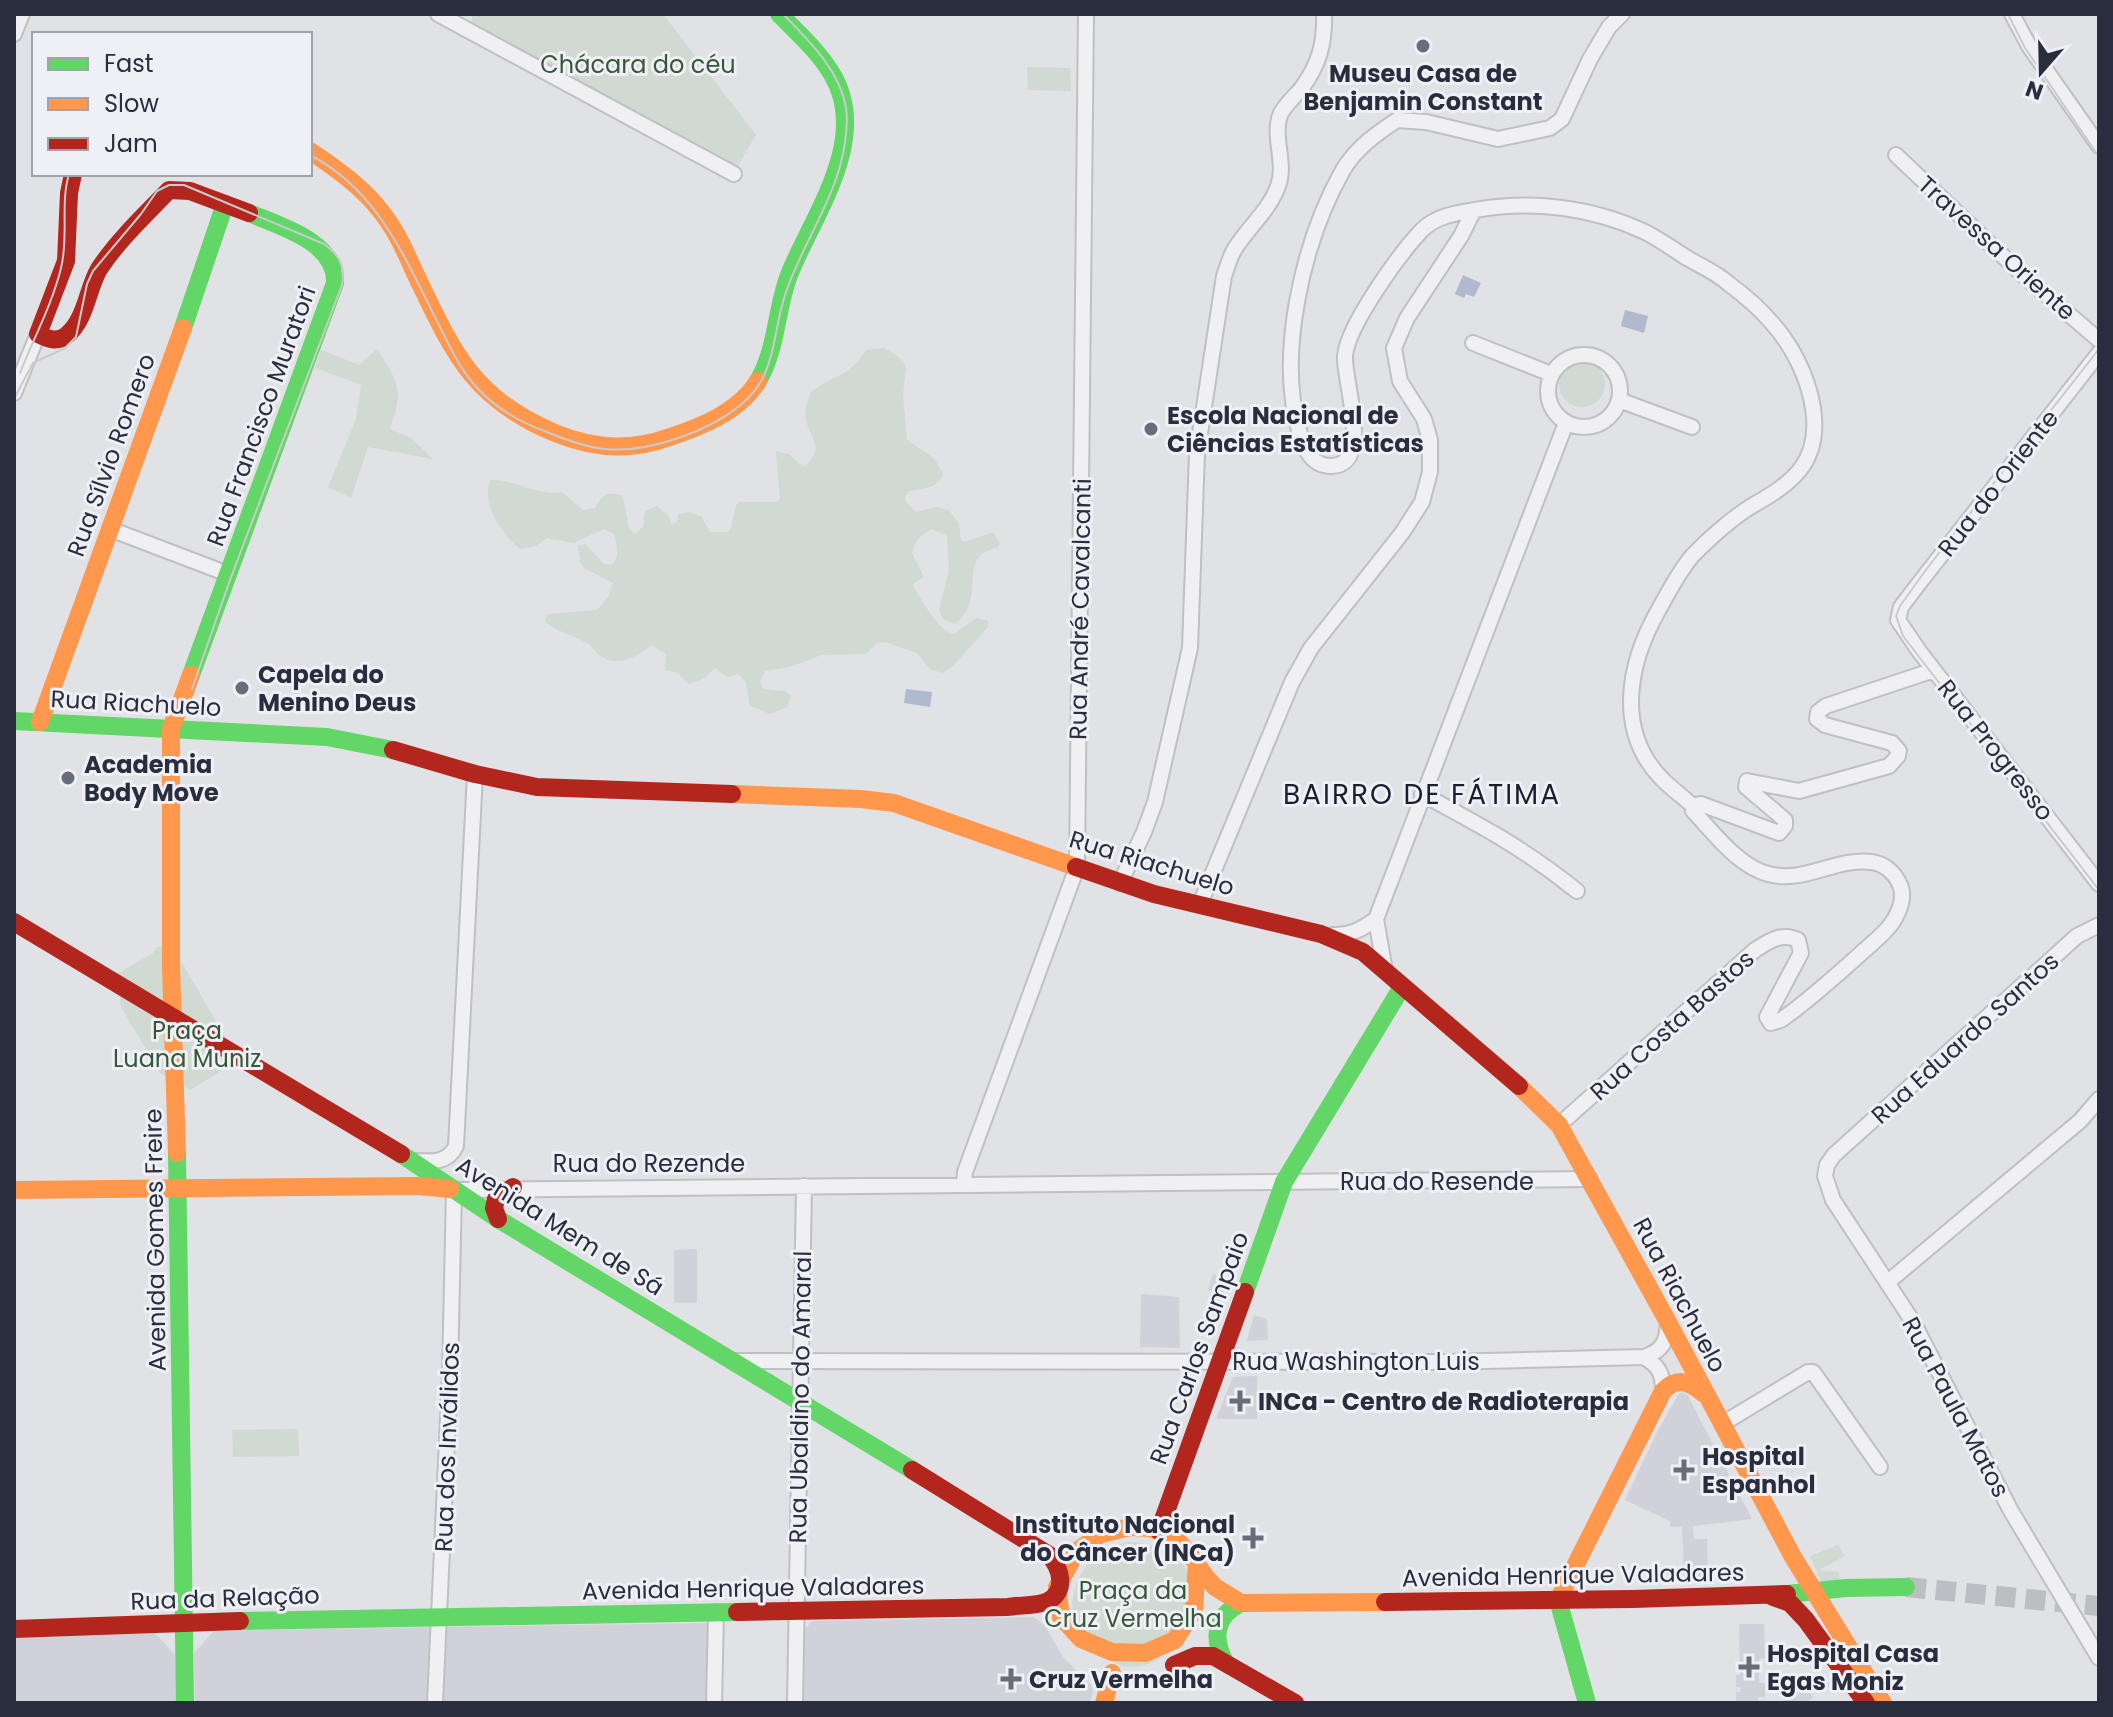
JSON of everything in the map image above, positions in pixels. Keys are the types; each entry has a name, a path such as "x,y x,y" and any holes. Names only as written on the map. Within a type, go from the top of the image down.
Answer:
{"main road":[{"path":"312,152 340,171 383,214 459,360 493,400 517,416 573,440 602,446 653,444 716,417 743,400 756,384 766,364 782,297 834,178 844,126 844,108 837,84 800,35 779,14"},
{"path":"38,334 65,267 73,176"},
{"name":"Rua Francisco Muratori","path":"38,334 59,340 72,329 99,271 115,248 169,190 186,189 312,244 327,255 336,277 333,293 171,729"},
{"name":"Rua Sílvio Romero","path":"40,722 169,369 225,204"},
{"name":"Rua Riachuelo","path":"14,721 360,741 475,774 537,787 884,801 916,808 1154,894 1321,934 1363,952 1501,1070 1559,1125 1793,1557 1883,1703"},
{"name":"Avenida Gomes Freire","path":"171,729 171,967 185,1703"},
{"name":"Avenida Mem de Sá","path":"14,922 411,1160 498,1219 1042,1549 1058,1562 1060,1585"},
{"name":"Rua Carlos Sampaio","path":"1159,1531 1284,1182 1402,987"},
{"name":"Rua do Rezende","path":"14,1190 418,1186 454,1190"},
{"path":"498,1219 494,1206 496,1196 513,1187"},
{"path":"1587,1703 1558,1600 1663,1391 1670,1383 1680,1380 1691,1382 1707,1396"},
{"path":"1104,1703 1120,1675 1088,1661 1069,1641 1060,1614 1060,1585 1072,1558 1096,1536 1129,1526 1159,1531 1184,1546 1217,1592 1241,1603"},
{"path":"1197,1562 1199,1609 1195,1628 1183,1652 1161,1671 1200,1655 1213,1656 1295,1703"},
{"name":"Avenida Henrique Valadares","path":"437,1617 1038,1604 1051,1599 1060,1585"},
{"name":"Avenida Henrique Valadares","path":"1241,1603 1766,1596 1846,1588 1906,1587"},
{"path":"1766,1596 1790,1603 1806,1620 1866,1703"},
{"path":"1225,1662 1217,1646 1216,1629 1224,1613 1241,1603"},
{"name":"Rua da Relação","path":"14,1629 437,1617"}],"street":[{"path":"14,34 22,14"},
{"path":"438,14 734,174"},
{"name":"Rua André Cavalcanti","path":"964,1185 965,1172 1077,867 1086,14"},
{"path":"1120,883 1155,802 1190,648 1197,453 1224,276 1234,250 1279,185 1280,115 1319,59 1325,34 1324,14"},
{"path":"1622,14 1609,27 1590,59 1562,119 1550,128 1498,139 1426,122 1397,120 1353,154 1310,248 1297,305 1289,376 1298,427 1312,460 1334,467 1350,457 1355,442 1344,354 1354,328 1374,293 1424,227 1450,214 1505,204 1562,208 1600,216 1644,232 1727,281 1774,325 1801,370 1813,401 1814,438 1802,467 1773,495 1725,526 1691,558 1651,623 1635,664 1630,685 1630,711 1635,735 1660,778 1693,806 1701,804 1779,833 1785,826 1785,820 1746,787 1747,781 1799,791 1889,766 1899,751 1892,743 1825,725 1817,719 1818,712 1826,706 1934,670"},
{"path":"2012,14 2029,46 2099,146"},
{"name":"Travessa Oriente","path":"1896,155 2024,276 2099,340"},
{"path":"1200,904 1292,682 1311,648 1402,533 1422,502 1430,472 1430,440 1424,419 1400,381 1394,348 1407,318 1461,236 1474,210"},
{"path":"14,393 38,334"},
{"path":"1473,343 1551,374"},
{"name":"Rua do Oriente","path":"1899,614 1917,586 2099,353"},
{"path":"1574,356 1596,357 1614,371 1619,381 1619,400 1612,414 1602,422 1591,427 1578,427 1558,417 1548,398 1547,388 1551,374 1563,360 1574,356"},
{"path":"1619,400 1692,427"},
{"path":"1385,972 1376,919 1566,423"},
{"path":"110,529 228,574"},
{"name":"Rua Progresso","path":"1899,614 1898,620 1909,637 2099,884"},
{"path":"411,1160 443,1160 456,1146 475,774"},
{"path":"1422,794 1497,833 1540,861 1577,891"},
{"name":"Rua Costa Bastos","path":"1559,1125 1755,950 1774,938 1786,936 1795,938 1801,944 1800,959 1768,1011 1767,1021 1775,1024 1800,1007 1870,945 1891,924 1900,909 1903,890 1897,877 1886,867 1860,861 1799,875 1782,877 1766,874 1742,860 1693,811 1693,806"},
{"path":"1321,934 1345,935 1376,919"},
{"name":"Rua Eduardo Santos","path":"1834,1155 2077,936 2099,925"},
{"path":"1888,1282 2080,1121 2099,1099"},
{"name":"Rua Paula Matos","path":"1834,1155 1827,1165 1825,1176 1833,1200 1913,1322 2011,1511 2099,1658"},
{"name":"Rua do Resende","path":"1284,1182 1590,1179"},
{"name":"Rua do Rezende","path":"454,1190 513,1187 1284,1182"},
{"name":"Rua Ubaldino do Amaral","path":"795,1703 804,1186"},
{"name":"Rua dos Inválidos","path":"435,1703 450,1374 454,1190"},
{"path":"1663,1391 1663,1377 1644,1357 1662,1349 1667,1339 1668,1322"},
{"name":"Rua Washington Luis","path":"732,1361 1445,1362 1644,1357"},
{"path":"1722,1424 1808,1372 1813,1372 1880,1467"},
{"path":"714,1703 716,1612"}],"shaded area":[{"path":"697,1249 697,1303 674,1303 674,1250"},
{"path":"1213,1274 1228,1280 1223,1295 1208,1290"},
{"path":"1141,1294 1179,1297 1180,1348 1140,1347"},
{"path":"1254,1315 1267,1319 1268,1340 1247,1341"},
{"name":"INCa - Centro de Radioterapia","path":"1257,1376 1257,1419 1216,1419 1233,1377"},
{"name":"Hospital Espanhol","path":"1682,1392 1688,1396 1752,1519 1693,1526 1694,1539 1707,1539 1708,1574 1704,1577 1684,1575 1682,1527 1670,1527 1670,1521 1625,1500 1657,1432"},
{"path":"1033,1617 1044,1624 1063,1657 1091,1685 1093,1693 1089,1703 804,1703 805,1629 812,1621"},
{"path":"710,1623 709,1703 441,1703 443,1629 446,1627"},
{"name":"Hospital Casa Egas Moniz","path":"1739,1624 1764,1624 1765,1658 1759,1659 1759,1683 1765,1683 1765,1697 1758,1697 1758,1703 1736,1703 1736,1692 1740,1692 1741,1687 1736,1687 1736,1675 1740,1675"},
{"path":"433,1627 433,1703 195,1703 194,1653 214,1631"},
{"path":"155,1633 175,1655 177,1703 14,1703 14,1635"},
{"name":"Hospital Casa Egas Moniz","path":"1822,1675 1830,1686 1820,1692 1816,1687 1809,1691 1813,1698 1805,1703 1798,1700 1782,1703"}],"green space":[{"name":"Chácara do céu","path":"473,14 663,14 756,135 734,172 470,29"},
{"path":"1027,67 1070,68 1071,91 1028,90"},
{"path":"884,348 899,357 906,366 903,395 907,440 934,458 943,474 933,485 909,491 906,502 916,512 937,507 949,510 959,524 961,540 965,542 993,532 1000,543 982,554 976,562 969,606 956,624 944,620 939,610 949,570 947,536 932,529 919,539 913,549 924,577 913,587 941,626 954,634 976,618 988,621 989,626 952,667 942,673 930,669 917,653 885,642 877,643 866,654 821,655 790,667 765,671 760,682 764,689 785,691 791,696 787,707 770,714 750,706 746,682 738,674 727,677 715,668 703,679 688,684 678,673 665,670 666,654 652,645 627,659 613,661 545,621 548,614 597,610 608,597 613,583 584,568 578,546 585,544 604,564 612,565 617,554 614,534 604,529 574,543 547,538 536,546 520,549 506,535 491,509 490,480 545,492 562,492 583,510 595,508 609,494 618,494 623,496 629,528 634,534 643,527 645,511 657,506 669,516 671,524 677,522 678,515 687,512 701,516 710,532 728,532 738,502 777,502 780,499 776,451 789,454 802,466 806,466 814,454 816,445 805,416 811,392 848,370 866,350"},
{"path":"377,349 397,387 397,405 390,429 411,438 433,459 368,447 351,498 328,487 356,419 361,385 315,368 321,350 359,365"},
{"path":"1582,361 1598,368 1605,384 1598,400 1582,407 1566,400 1559,384 1566,368"},
{"name":"Praça Luana Muniz","path":"157,947 164,947 184,966 232,1049 223,1070 190,1090 160,1073 121,1007 117,974 153,953"},
{"path":"298,1429 299,1456 233,1457 232,1430"},
{"name":"Praça da Cruz Vermelha","path":"1126,1542 1166,1551 1183,1564 1191,1583 1177,1646 1155,1661 1129,1667 1112,1661 1097,1646 1073,1618 1072,1605 1084,1570 1102,1553"},
{"path":"1838,1545 1845,1556 1819,1570 1839,1572 1840,1586 1823,1587 1810,1556"}],"water":[{"path":"1463,275 1481,283 1474,297 1466,294 1464,298 1455,294"},
{"path":"1625,310 1648,316 1644,333 1621,326"},
{"path":"906,689 932,692 930,707 904,703"}],"tunnel":[{"path":"1906,1587 2099,1606"}],"tram line":[{"path":"312,156 334,170 372,207 402,252 458,362 472,382 506,412 561,438 605,449 641,447 679,438 731,412 745,401 763,378 790,280 839,171 847,125 843,94 822,56 783,14"},
{"path":"2008,14 2025,48 2099,157"},
{"path":"20,373 61,268 68,176"},
{"path":"14,399 33,363 65,348 76,337 87,284 93,271 157,191 169,185 184,185 324,244 338,257 343,272 342,285 192,689"},
{"path":"2099,349 1928,567 1896,616 1903,636 2099,890"}],"traffic: fast":[{"path":"758,381 769,356 789,275 834,176 842,150 845,124 842,99 832,74 779,14"},
{"path":"183,328 225,204"},
{"path":"191,675 335,283 333,269 317,246 290,230 249,213"},
{"path":"14,721 327,737 393,750"},
{"path":"1245,1292 1284,1182 1402,987"},
{"path":"177,1153 185,1703"},
{"path":"401,1154 498,1219 912,1470"},
{"path":"1787,1594 1846,1588 1906,1587"},
{"path":"1558,1600 1587,1703"},
{"path":"1225,1662 1218,1644 1218,1628 1226,1614 1241,1603"},
{"path":"240,1621 737,1612"}],"traffic: slow":[{"path":"312,152 350,180 376,205 397,235 441,326 467,369 503,404 526,419 582,442 611,446 639,445 680,434 718,417 741,401 758,381"},
{"path":"40,722 183,328"},
{"path":"177,1153 171,967 171,729 191,675"},
{"path":"732,794 894,803 1076,867"},
{"path":"1519,1086 1559,1125 1793,1557 1883,1703"},
{"path":"14,1190 418,1186 450,1189"},
{"path":"1558,1600 1663,1391 1674,1383 1684,1382 1704,1394"},
{"path":"1197,1562 1194,1610 1175,1640 1145,1653 1112,1652 1081,1639 1061,1617 1057,1587 1077,1551 1101,1534 1130,1527 1150,1528 1179,1542 1188,1552 1197,1564 1205,1576 1215,1587 1241,1603 1385,1602"},
{"path":"1104,1703 1112,1673"}],"traffic: jam":[{"path":"73,176 66,261 38,334 49,339 63,337 73,328 106,258 169,190 190,191 249,213"},
{"path":"393,750 475,774 537,787 732,794"},
{"path":"1076,867 1154,894 1321,934 1363,952 1519,1086"},
{"path":"14,922 401,1154"},
{"path":"498,1219 494,1208 496,1199 513,1187"},
{"path":"1159,1531 1245,1292"},
{"path":"737,1612 1008,1607 1039,1604 1054,1597 1060,1579 1049,1555 912,1470"},
{"path":"1385,1602 1787,1594"},
{"path":"1773,1597 1790,1603 1806,1620 1866,1703"},
{"path":"14,1629 240,1621"},
{"path":"1174,1665 1195,1656 1213,1656 1295,1703"}],"place":[{"name":"Museu Casa de Benjamin Constant","path":"1423,46"},
{"name":"Escola Nacional de Ciências Estatísticas","path":"1151,429"},
{"name":"Capela do Menino Deus","path":"242,688"},
{"name":"Academia Body Move","path":"68,778"},
{"name":"INCa - Centro de Radioterapia","path":"1240,1401"},
{"name":"Hospital Espanhol","path":"1684,1470"},
{"name":"Instituto Nacional do Câncer (INCa)","path":"1253,1538"},
{"name":"Hospital Casa Egas Moniz","path":"1749,1667"},
{"name":"Cruz Vermelha","path":"1011,1679"}],"district":[{"name":"BAIRRO DE FÁTIMA","path":"1422,794"}]}
